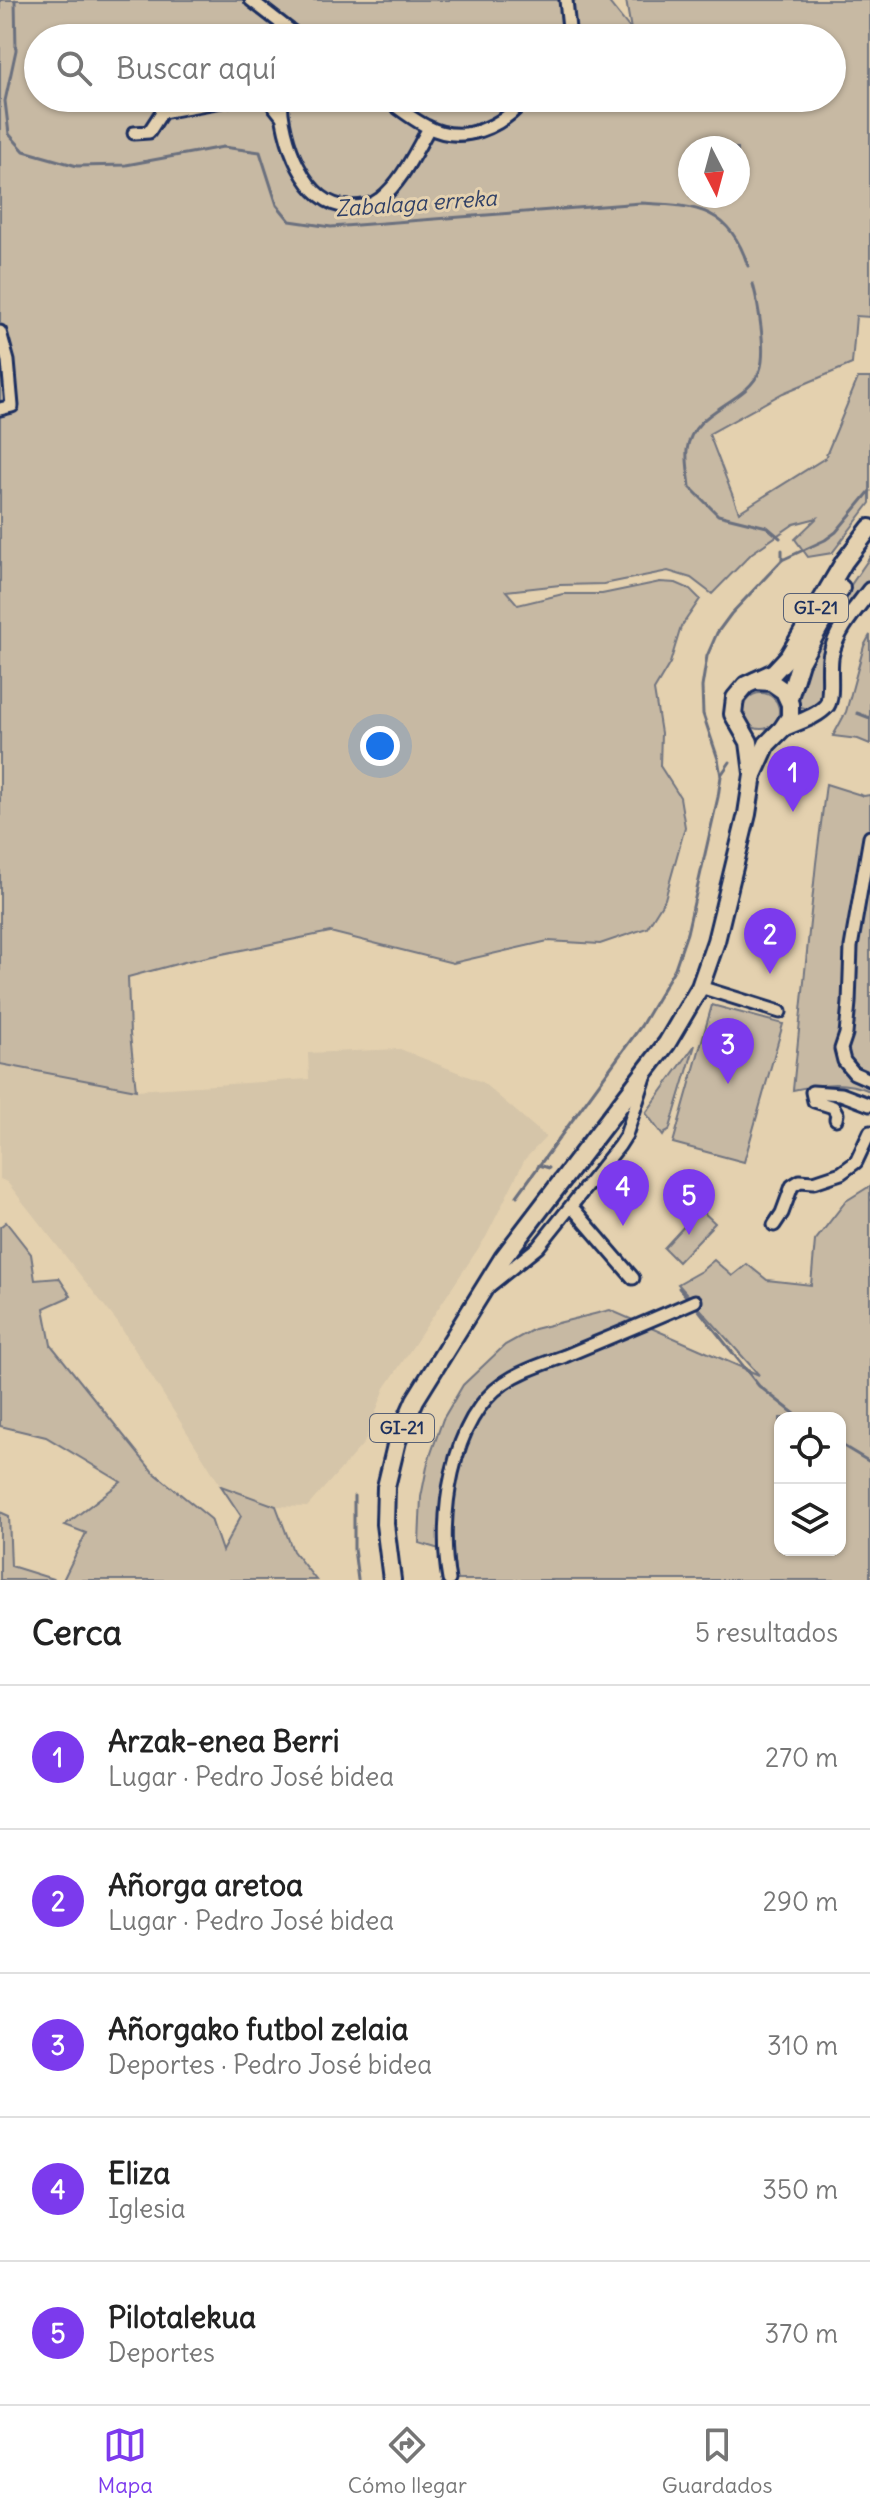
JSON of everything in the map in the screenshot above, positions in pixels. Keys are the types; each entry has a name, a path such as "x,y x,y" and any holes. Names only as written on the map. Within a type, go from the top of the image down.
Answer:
{"main road":[{"name":"GI-21","path":"742,731 736,723 733,706 739,691 774,672 788,657 844,562 870,528"},
{"name":"GI-21","path":"392,1580 385,1524 386,1487 392,1456 405,1420 426,1380 503,1258 648,1071 700,987 716,941 747,814 753,775 767,744 790,717 790,703 800,662 870,542"},
{"path":"755,681 771,682 784,691 790,703"},
{"path":"742,731 761,738 780,732"},
{"path":"742,731 749,742 753,775"}],"street":[{"path":"251,0 282,24"},
{"path":"566,0 568,24"},
{"path":"134,133 149,132 162,112"},
{"path":"279,112 305,181 317,195 330,204 344,208 377,202 390,191 429,128"},
{"path":"406,112 429,128 468,134 484,131 511,112"},
{"path":"0,332 8,361 12,406 0,409"},
{"path":"780,732 827,705 829,666 836,638 870,590"},
{"path":"790,703 809,716"},
{"path":"870,837 851,947 846,1034 841,1049 844,1061 854,1073 870,1080"},
{"path":"700,987 780,1012"},
{"path":"479,1295 538,1247 572,1207 626,1135 648,1071"},
{"path":"836,1119 833,1107 814,1101 812,1092 841,1094 870,1105"},
{"path":"774,1225 792,1186 800,1181 814,1182 841,1173 856,1162 870,1132"},
{"path":"572,1207 633,1278"},
{"path":"449,1580 445,1560 446,1499 454,1464 470,1423 486,1399 504,1383 534,1367 695,1301"}],"shaded area":[{"path":"0,0 607,0 626,24 24,24 24,112 846,112 846,24 630,24 626,0 870,0 870,317 856,316 852,364 783,393 709,434 739,512 825,458 858,378 870,378 870,503 832,553 808,557 795,539 817,518 794,524 752,553 712,594 691,578 668,571 604,584 506,591 518,605 563,594 602,594 660,582 676,583 690,589 700,599 681,627 670,663 654,690 661,733 660,766 680,797 685,827 665,899 647,928 600,944 548,941 453,963 330,932 188,961 128,977 136,1090 0,1064"},
{"path":"870,557 870,583 850,608 823,669 823,691 816,708 801,707 796,701 800,669"},
{"path":"870,635 870,744 833,736 846,712 864,646"},
{"path":"761,693 774,698 779,711 774,724 761,729 748,724 743,711 748,698"},
{"path":"826,784 864,796 870,795 870,829 865,836 860,862 870,866 870,1091 851,1085 832,1084 793,1090"},
{"path":"712,1005 783,1024 744,1162 673,1143"},
{"path":"695,1045 669,1131 663,1136 646,1113"},
{"path":"400,1049 482,1082 546,1137 525,1159 486,1237 385,1388 364,1443 307,1507 276,1506 221,1486 118,1323 7,1182 0,1179 0,1064 136,1090 309,1079 308,1053"},
{"path":"870,1186 870,1580 456,1580 453,1553 419,1543 421,1497 428,1462 443,1419 463,1385 505,1345 534,1329 610,1310 759,1375 678,1284 714,1260 732,1276 747,1264 767,1280 811,1285 815,1241 846,1201"},
{"path":"700,1209 715,1223 678,1262 664,1248"},
{"path":"6,1222 31,1254 35,1280 59,1278 71,1296 44,1308 51,1345 152,1471 211,1519 222,1551 241,1516 221,1486 276,1506 293,1551 316,1580 63,1580 86,1533 65,1525 121,1482 46,1437 0,1426 0,1227"},
{"path":"0,1512 9,1516 11,1566 56,1580 0,1580"}],"waterway":[{"name":"Zabalaga erreka","path":"15,0 16,50 5,101 9,134 24,151 77,166 126,165 223,147 260,152 277,205 290,221 331,227 641,203 694,208 720,220 731,231 748,266"},
{"name":"Zabalaga erreka","path":"753,284 762,339 760,370 744,391 699,425 691,436 687,464 690,487 718,515 767,527 780,538"},
{"path":"517,1196 641,1026 675,968 687,933 721,776 703,714 702,687 707,656 717,633 782,560 836,532 870,491"},
{"name":"Zabalaga erreka","path":"782,550 782,560"},
{"path":"857,713 870,718"},
{"path":"721,775 730,762"},
{"path":"539,1165 549,1168"},
{"path":"679,1288 686,1296"},
{"path":"698,1309 759,1386 792,1412"},
{"path":"846,1448 870,1462"},
{"path":"354,1496 354,1549 358,1580"}],"place":[{"name":"Arzak-enea Berri","path":"793,812"},
{"name":"Añorga aretoa","path":"770,974"},
{"name":"Añorgako futbol zelaia","path":"728,1084"},
{"name":"Eliza","path":"623,1226"},
{"name":"Pilotalekua","path":"689,1235"}]}
